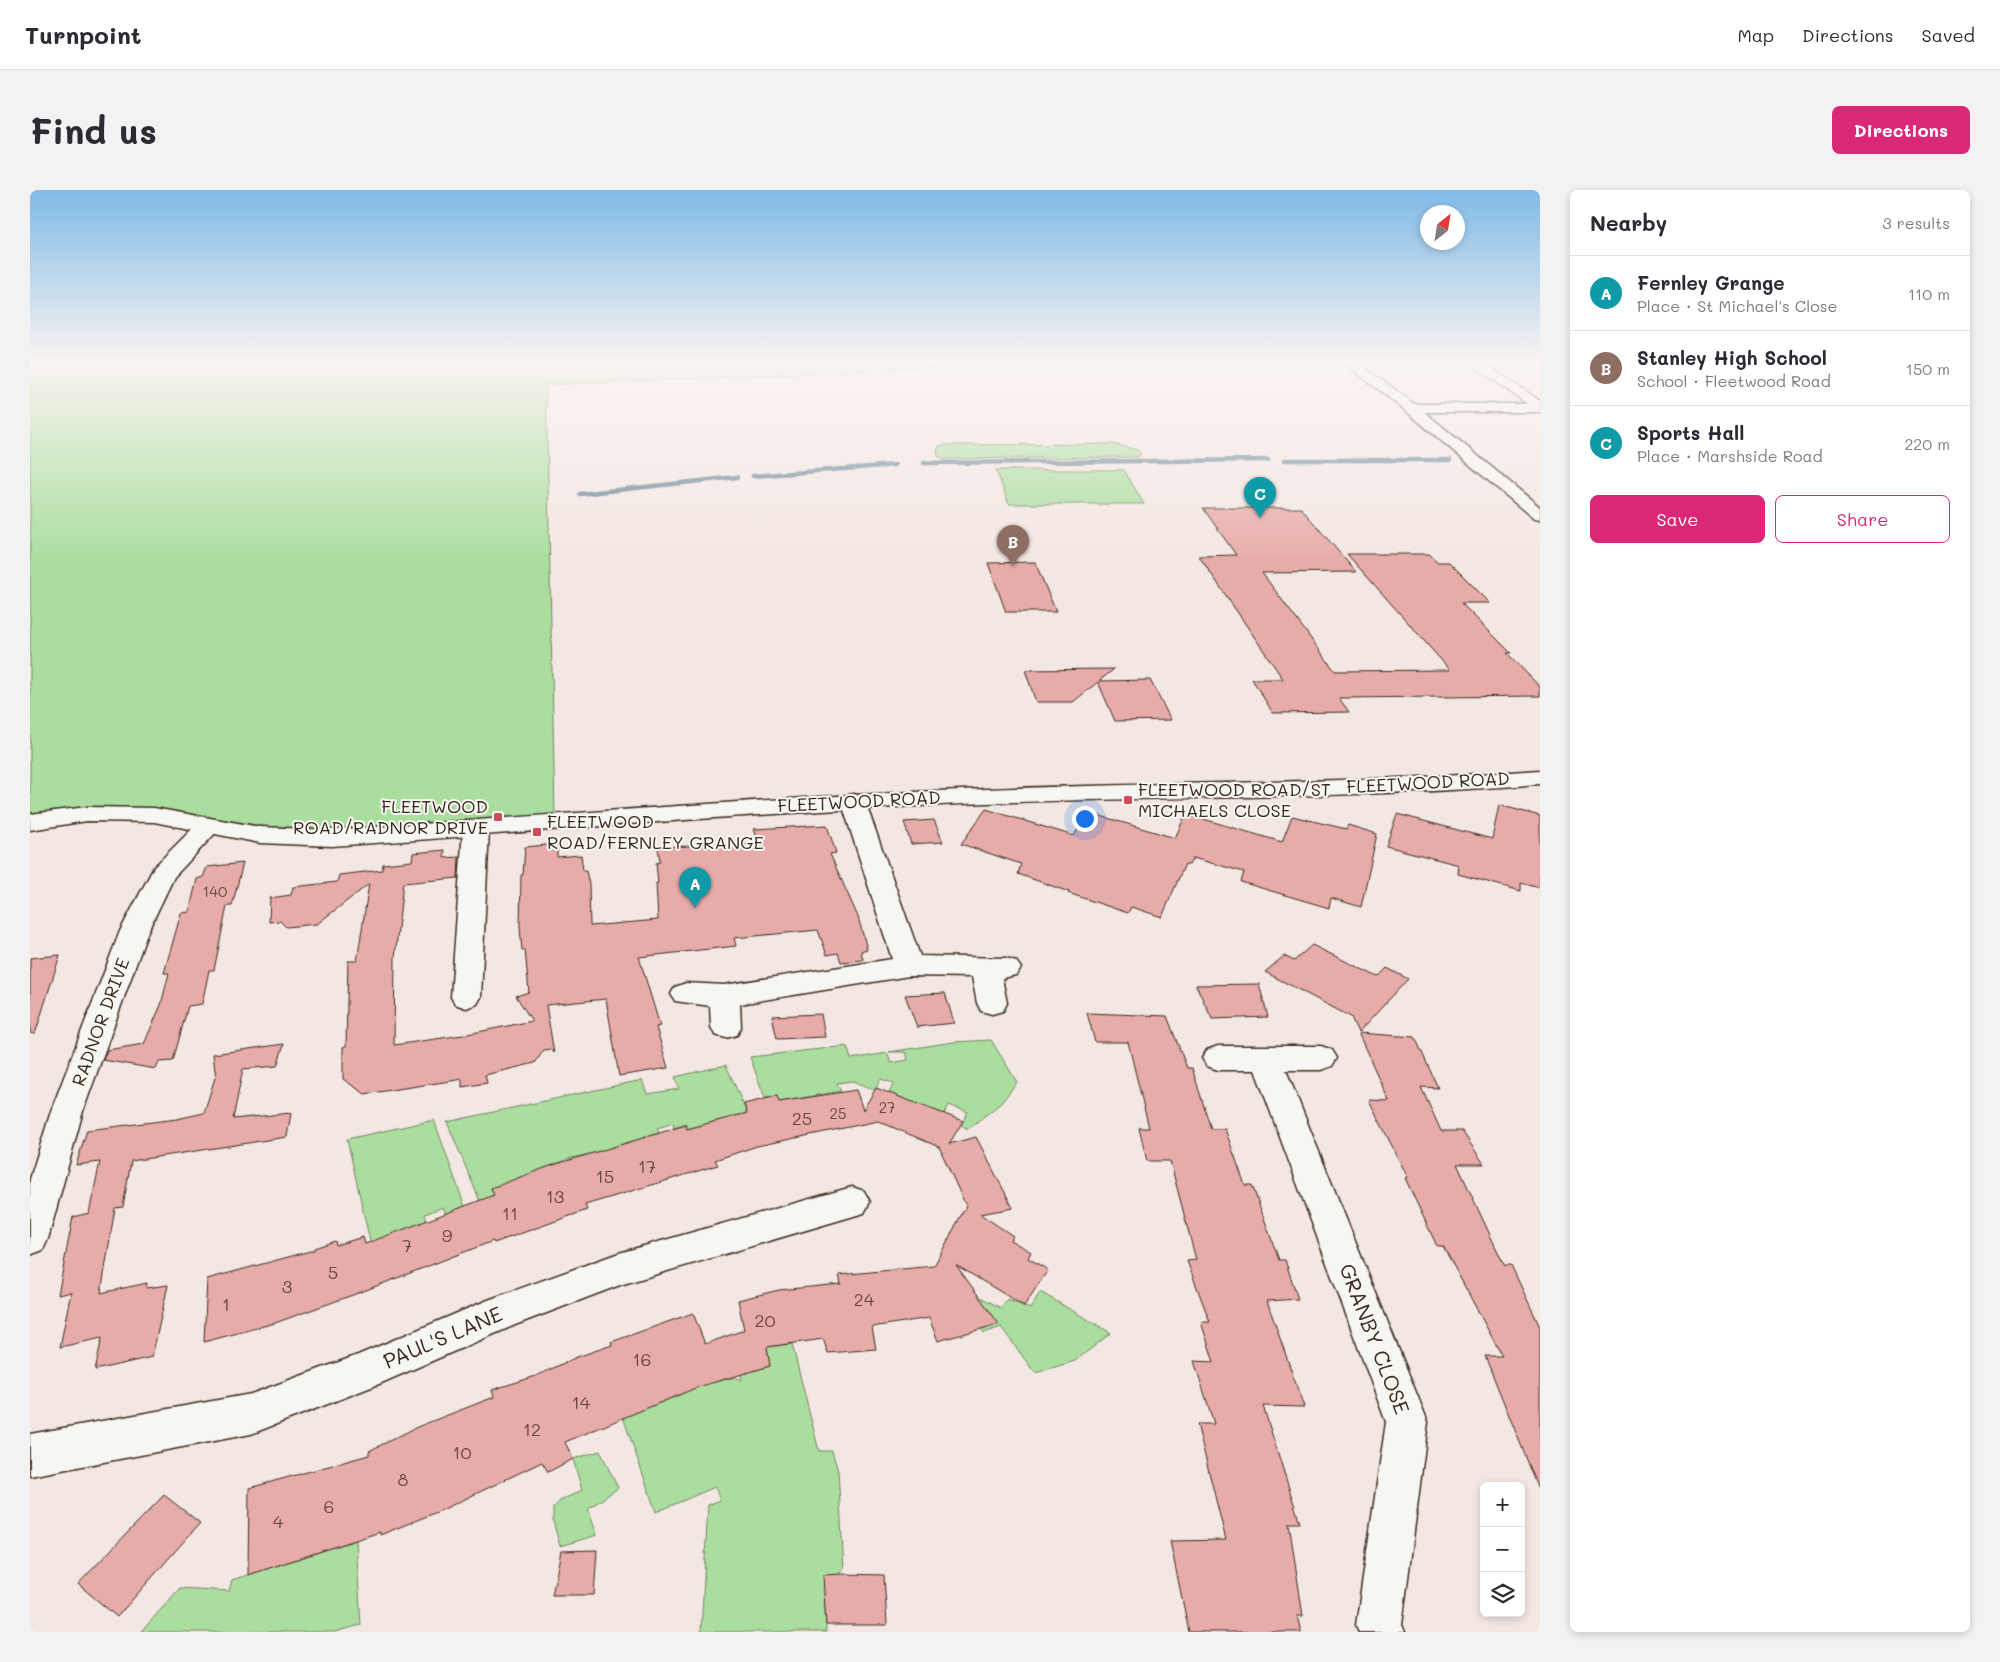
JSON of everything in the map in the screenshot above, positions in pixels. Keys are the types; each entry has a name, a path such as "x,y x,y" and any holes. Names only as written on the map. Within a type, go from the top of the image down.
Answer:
{"street":[{"path":"1433,426 1540,515"},
{"name":"FLEETWOOD ROAD","path":"30,822 87,814 144,815 260,835 332,838 853,801 1101,792 1451,785 1540,776"},
{"path":"853,801 909,966"},
{"name":"RADNOR DRIVE","path":"30,1239 68,1111 134,931 164,873 209,826"},
{"path":"466,997 476,828"},
{"path":"686,994 724,996 909,966 995,968 992,1003"},
{"path":"724,996 726,1027"},
{"path":"1218,1058 1321,1058"},
{"name":"GRANBY CLOSE","path":"1266,1058 1407,1422 1379,1625 1382,1632"},
{"name":"PAUL'S LANE","path":"30,1454 251,1414 365,1371 502,1312 619,1269 852,1202"}],"green space":[{"path":"30,426 547,426 555,816 338,830 263,826 160,809 88,806 30,814"},
{"path":"1113,444 1138,450 1141,454 1138,457 944,459 938,456 937,450 939,446 946,445"},
{"path":"996,470 1124,470 1144,504 1009,504"},
{"path":"991,1040 1017,1082 1001,1103 968,1129 961,1125 968,1112 949,1105 944,1114 889,1093 894,1083 881,1079 875,1090 852,1081 837,1083 841,1091 779,1102 777,1096 765,1098 750,1057 847,1046 851,1059 887,1053 891,1063 908,1060 906,1052 889,1052 953,1042"},
{"path":"726,1065 747,1113 687,1129 685,1124 673,1128 674,1123 657,1128 659,1133 651,1135 653,1141 571,1158 553,1165 557,1173 491,1188 494,1195 480,1201 447,1122 642,1080 647,1094 679,1089 675,1077"},
{"path":"434,1120 465,1207 446,1214 443,1207 425,1214 427,1221 374,1259 347,1139"},
{"path":"939,1275 1001,1308 1007,1299 1030,1309 1040,1292 1111,1333 1075,1361 1035,1373 1001,1327 984,1333"},
{"path":"792,1344 819,1451 832,1451 838,1471 844,1569 838,1575 824,1576 826,1632 701,1632 708,1505 720,1500 715,1487 656,1512 623,1417 680,1395 674,1378 709,1365 715,1382 735,1377 742,1380 738,1363 752,1371 770,1366 767,1347"},
{"path":"600,1451 618,1488 588,1509 597,1535 560,1546 553,1521 553,1508 560,1501 582,1490 573,1459"},
{"path":"356,1540 361,1625 334,1632 141,1632 180,1588 229,1591 232,1580"}],"building":[{"path":"1203,508 1301,508 1356,572 1262,573 1335,671 1450,670 1347,554 1429,554 1438,562 1449,562 1490,603 1461,603 1511,653 1507,653 1540,687 1540,696 1339,698 1349,712 1273,713 1252,679 1283,679 1199,556 1236,555"},
{"path":"1035,562 1056,612 1006,612 988,563"},
{"path":"1114,669 1099,681 1150,680 1171,720 1115,721 1098,682 1073,702 1036,702 1025,670"},
{"path":"1499,805 1540,816 1540,888 1521,883 1521,891 1458,874 1459,865 1386,846 1397,814 1492,839"},
{"path":"986,809 1074,836 1087,812 1175,838 1186,814 1282,842 1292,816 1346,829 1348,825 1377,834 1361,907 1331,898 1329,908 1241,882 1244,872 1193,858 1189,865 1185,864 1162,917 1131,907 1128,913 1068,893 1018,874 1021,864 961,844"},
{"path":"934,820 943,842 911,844 904,822"},
{"path":"827,825 836,853 830,854 858,917 867,949 861,951 863,960 841,962 838,953 827,955 818,930 734,938 736,946 639,957 660,1026 656,1027 668,1068 619,1076 606,999 546,1005 554,1053 551,1049 544,1050 535,1063 485,1075 487,1083 462,1087 462,1079 365,1094 343,1079 343,1047 346,1046 348,961 357,961 369,884 317,924 286,927 280,921 269,922 270,898 291,895 293,887 337,882 339,875 382,870 383,864 412,861 413,853 445,850 444,858 459,857 458,878 403,883 395,957 394,1045 463,1035 532,1021 516,996 529,992 525,950 522,950 520,927 521,875 523,875 525,847 557,844 557,857 581,855 583,871 586,871 589,884 590,926 658,920 656,863 660,862 658,847 759,844 754,829"},
{"path":"243,863 232,906 227,906 214,970 209,970 202,1004 188,1006 173,1061 159,1062 156,1069 103,1060 107,1050 144,1044 161,1005 169,973 164,973 181,913 189,912 197,879 203,877 207,867"},
{"path":"1312,945 1378,977 1387,968 1408,979 1358,1033 1351,1017 1265,972 1284,956 1294,961"},
{"path":"60,955 35,1034 30,1033 30,958"},
{"path":"1259,984 1268,1017 1212,1019 1196,985"},
{"path":"945,993 954,1023 917,1027 905,995"},
{"path":"1087,1013 1167,1016 1187,1068 1192,1068 1211,1129 1225,1129 1245,1185 1252,1185 1279,1260 1285,1260 1298,1299 1267,1301 1304,1407 1263,1406 1300,1523 1289,1523 1303,1616 1297,1616 1301,1632 1189,1632 1170,1541 1226,1540 1197,1424 1214,1424 1194,1361 1214,1362 1201,1322 1210,1322 1187,1261 1196,1260 1170,1161 1147,1161 1139,1128 1149,1128 1128,1042 1095,1042"},
{"path":"821,1014 825,1037 777,1039 772,1016"},
{"path":"1358,1033 1415,1037 1438,1088 1421,1087 1441,1131 1462,1131 1484,1164 1457,1164 1504,1265 1511,1265 1540,1327 1540,1492 1485,1356 1502,1356 1443,1246 1437,1246 1405,1178 1408,1178 1369,1100 1389,1101"},
{"path":"284,1044 277,1066 243,1069 233,1119 291,1113 287,1137 131,1161 123,1207 115,1208 101,1293 147,1283 146,1288 168,1285 152,1357 95,1370 102,1338 60,1347 71,1292 58,1295 73,1217 89,1213 100,1162 76,1165 87,1130 177,1119 204,1113 217,1071 215,1071 213,1054"},
{"path":"876,1088 963,1121 949,1144 976,1137 1013,1208 980,1214 1013,1236 1010,1240 1031,1252 1028,1258 1048,1270 1024,1306 956,1265 999,1324 938,1341 929,1318 872,1327 876,1349 828,1353 823,1339 767,1347 770,1366 698,1387 565,1442 573,1459 548,1472 542,1462 442,1510 380,1535 380,1532 248,1575 249,1488 369,1455 369,1451 417,1427 494,1397 492,1390 536,1376 577,1357 612,1345 611,1342 693,1313 705,1344 744,1330 738,1300 779,1290 841,1284 839,1275 934,1266 966,1206 939,1147 878,1121 757,1146 715,1160 718,1165 585,1205 587,1210 494,1243 493,1241 275,1323 204,1342 207,1279 314,1250 314,1248 335,1241 336,1245 363,1237 365,1244 494,1195 491,1188 550,1166 686,1125 687,1129 747,1113 744,1104 777,1096 779,1102 856,1090 863,1110"},
{"path":"164,1495 200,1523 117,1617 78,1584"},
{"path":"597,1550 594,1595 552,1595 561,1551"},
{"path":"823,1575 884,1575 887,1625 826,1625"}],"waterway":[{"path":"924,463 1268,460"},
{"path":"1284,460 1450,460"},
{"path":"753,476 895,465"},
{"path":"580,494 737,477"}],"place":[{"name":"Sports Hall","path":"1260,518"},
{"name":"Stanley High School","path":"1013,566"},
{"name":"FLEETWOOD ROAD/ST MICHAELS CLOSE","path":"1128,800"},
{"name":"FLEETWOOD ROAD/RADNOR DRIVE","path":"498,817"},
{"name":"FLEETWOOD ROAD/FERNLEY GRANGE","path":"537,832"},
{"name":"Fernley Grange","path":"695,908"}]}
